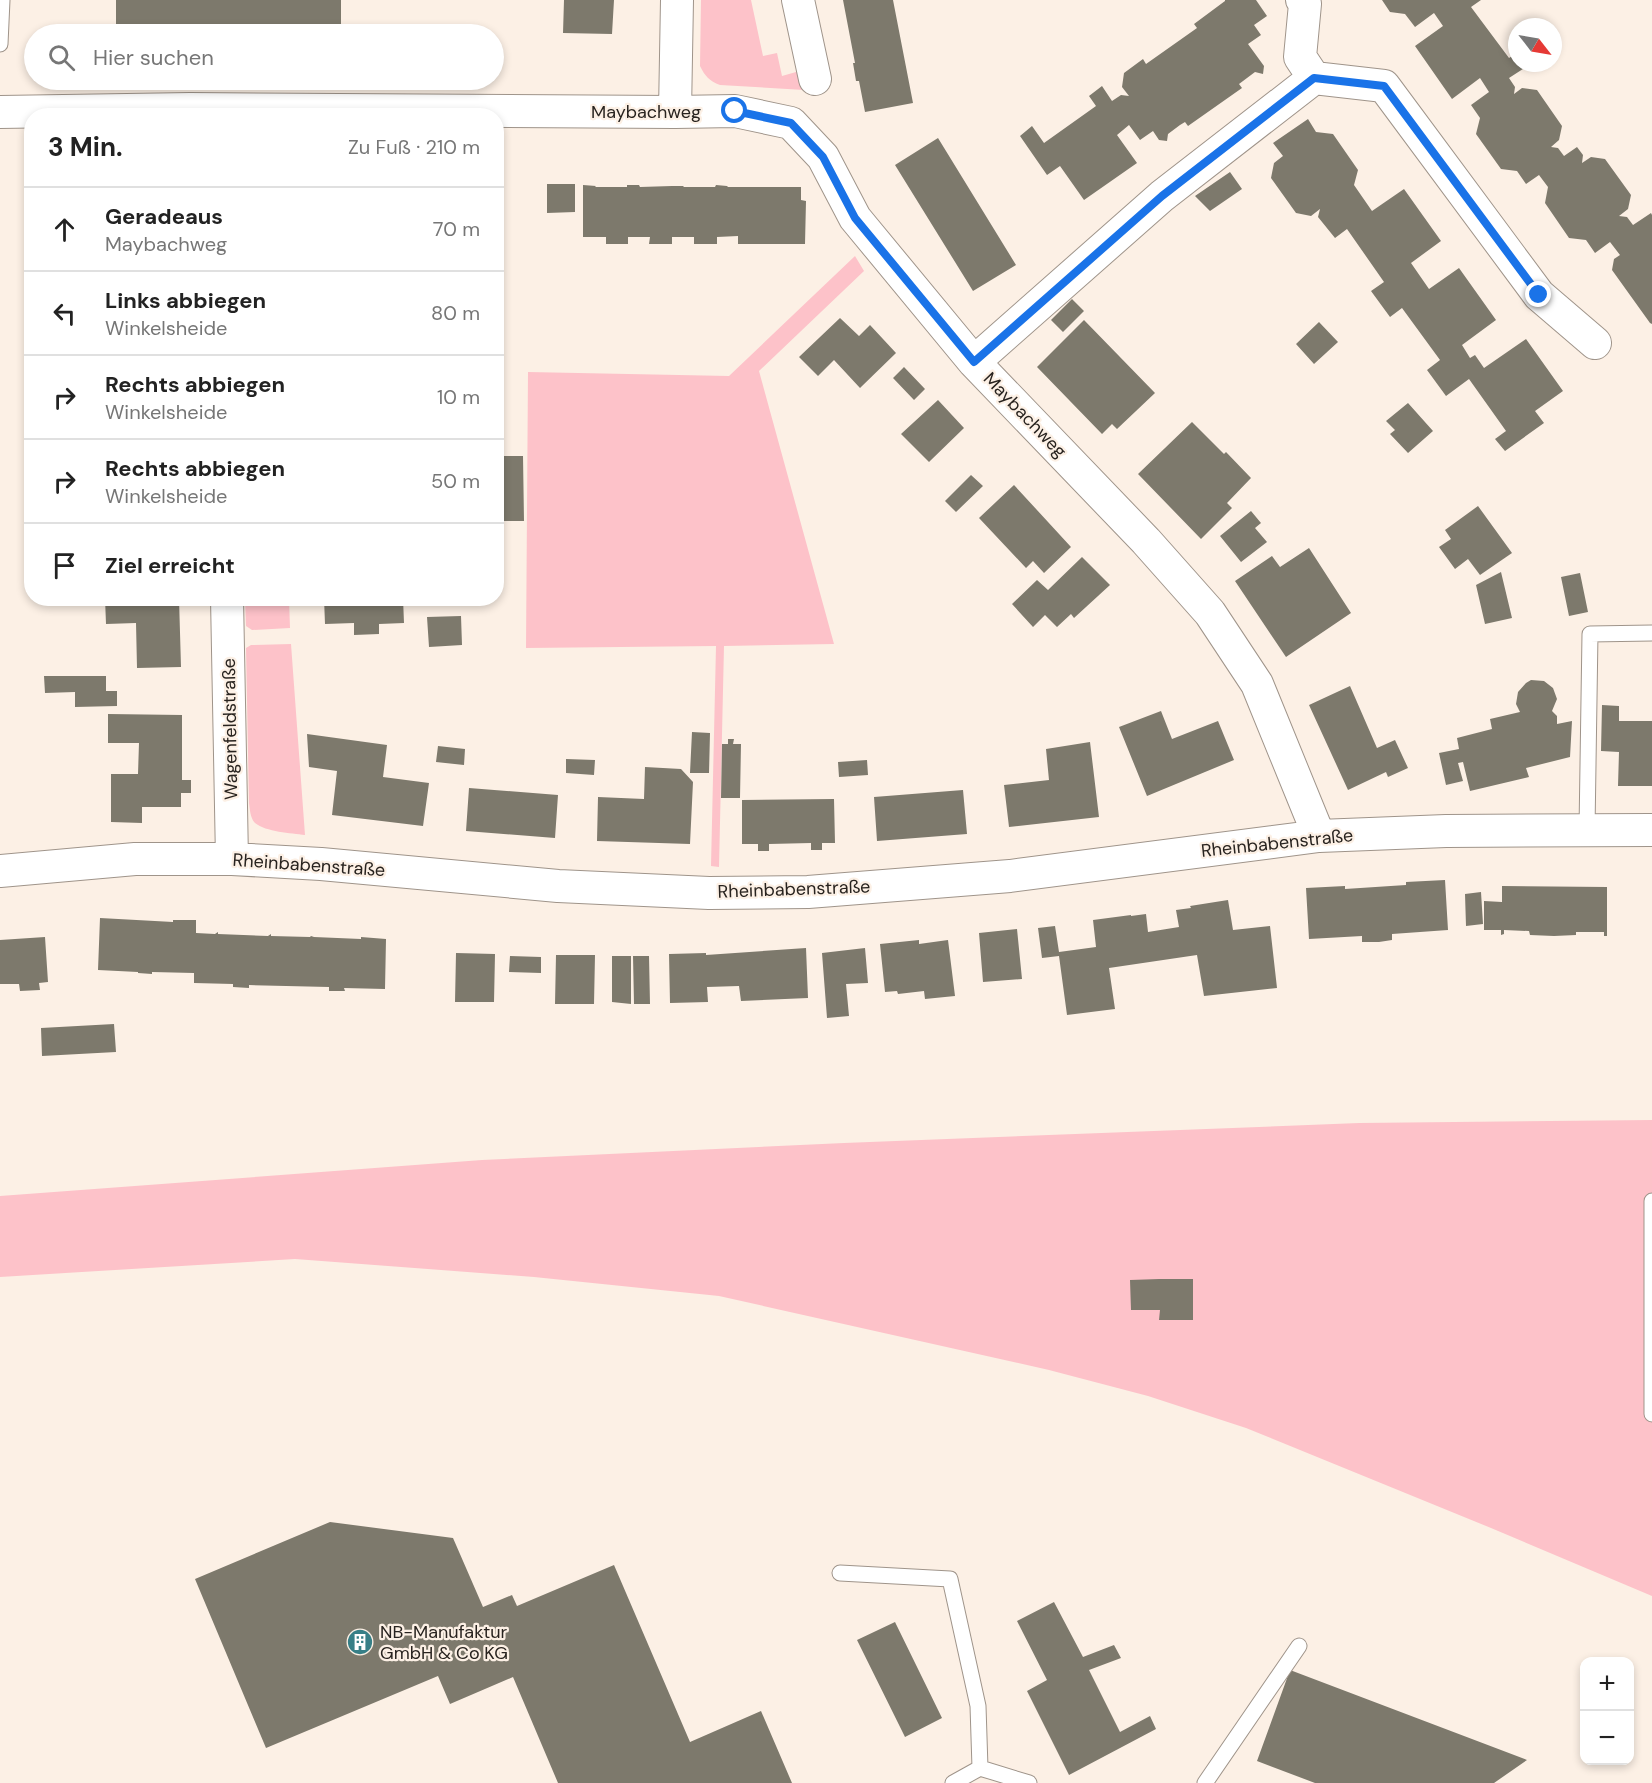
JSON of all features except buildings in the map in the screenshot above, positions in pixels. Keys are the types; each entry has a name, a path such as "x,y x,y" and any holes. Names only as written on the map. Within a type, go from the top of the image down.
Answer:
{"street":[{"path":"675,112 677,0"},
{"path":"798,0 815,79"},
{"path":"1302,0 1305,4 1300,57 1314,78"},
{"path":"974,362 1162,196 1314,78 1384,86 1539,295 1595,343"},
{"name":"Maybachweg","path":"504,112 735,111 791,123 823,157 855,218 974,362 1146,541 1210,613 1257,684 1319,836"},
{"name":"Maybachweg","path":"0,112 24,112"},
{"name":"Wagenfeldstraße","path":"227,606 232,859"},
{"name":"Rheinbabenstraße","path":"0,871 135,859 232,859 321,864 558,886 709,892 808,891 1010,876 1319,836 1446,831 1652,831"}],"lane":[{"path":"0,44 2,0"},
{"path":"1587,830 1590,634 1652,633"},
{"path":"1652,1201 1652,1414"},
{"path":"840,1573 950,1579 978,1706 980,1768"},
{"path":"1205,1783 1299,1646"},
{"path":"953,1783 980,1768 1029,1783"}],"shaded area":[{"path":"701,0 751,0 763,56 777,53 782,76 803,70 804,90 720,85 710,80 700,66"},
{"path":"855,256 864,271 759,371 834,644 724,646 719,867 711,866 716,646 526,648 528,372 729,376"},
{"path":"245,606 289,606 290,628 252,630 246,626"},
{"path":"291,644 305,835 279,832 260,826 252,819 249,803 246,648 251,645"},
{"path":"1652,1120 1652,1596 1246,1428 1148,1396 1049,1370 719,1296 534,1277 295,1259 0,1277 0,1196 482,1160 844,1143 1359,1123"}],"place":[{"name":"NB-Manufaktur GmbH & Co KG","path":"360,1642"}],"route":[{"path":"735,111 791,123 823,157 855,218 974,362 1162,196 1314,78 1384,86 1539,295"}]}
